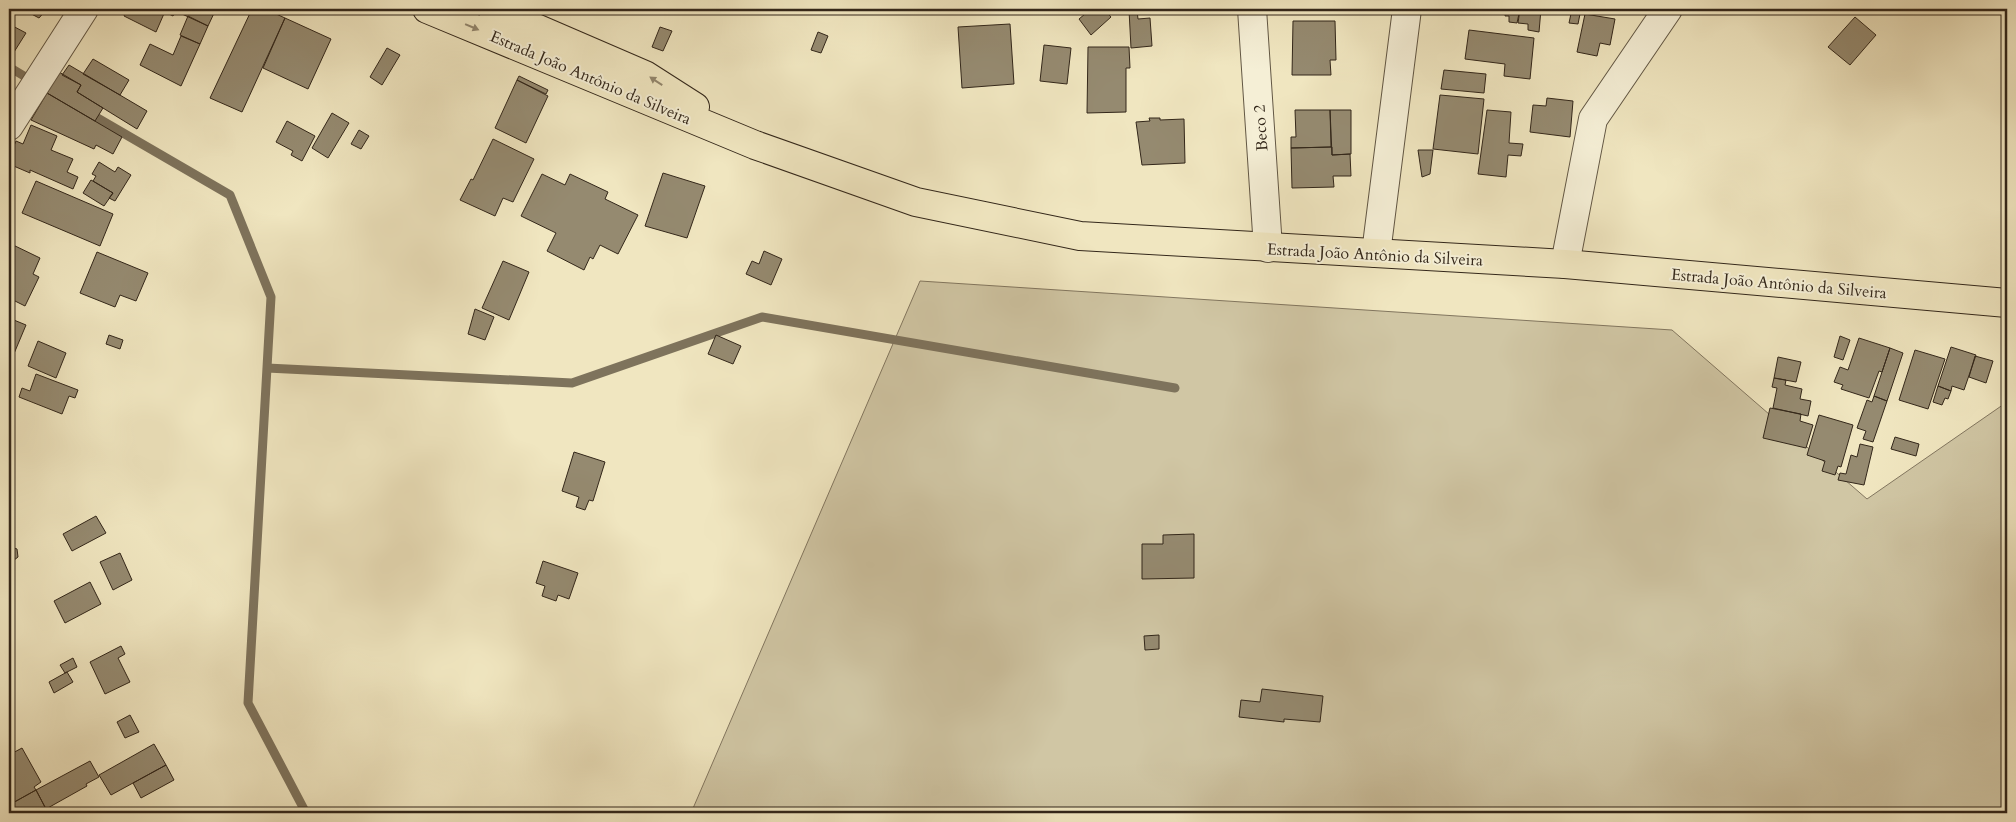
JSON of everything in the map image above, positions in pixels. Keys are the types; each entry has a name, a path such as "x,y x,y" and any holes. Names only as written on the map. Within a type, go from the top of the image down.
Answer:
{"main road":[{"name":"Estrada João Antônio da Silveira","path":"427,9 756,145 916,202 1080,236 1565,264 2007,303"},
{"name":"Estrada João Antônio da Silveira","path":"492,9 645,74 756,145"}],"street":[{"path":"9,126 84,9"},
{"name":"Beco 2","path":"1252,9 1268,248"},
{"path":"1376,253 1407,9"},
{"path":"1565,264 1593,119 1668,9"}],"shaded area":[{"path":"920,281 1672,330 1867,499 2007,402 2007,813 691,813"}],"building":[{"path":"22,9 47,9 39,18"},
{"path":"127,9 166,9 156,32 124,16"},
{"path":"166,9 184,9 182,14 176,11 173,16 165,12"},
{"path":"184,9 216,9 208,26 182,14"},
{"path":"252,9 265,9 285,18 242,112 210,98"},
{"path":"1091,9 1104,9 1111,17 1091,35 1079,19"},
{"path":"1506,9 1520,9 1517,23 1509,22 1509,16 1505,16"},
{"path":"1520,9 1541,9 1539,32 1528,30 1528,24 1518,23"},
{"path":"1572,9 1581,9 1578,24 1569,23"},
{"path":"1129,10 1137,10 1138,19 1150,18 1152,46 1131,48"},
{"path":"1585,14 1615,19 1610,45 1600,43 1597,56 1577,52"},
{"path":"188,16 208,26 200,44 180,35"},
{"path":"1855,17 1876,35 1850,65 1828,47"},
{"path":"285,18 331,39 308,89 263,68"},
{"path":"1293,21 1335,21 1336,60 1330,60 1331,75 1292,75"},
{"path":"9,24 26,33 9,60"},
{"path":"1010,24 1014,84 962,88 958,27"},
{"path":"660,27 672,31 663,51 652,47"},
{"path":"1469,30 1534,38 1530,79 1504,76 1505,64 1465,59"},
{"path":"818,32 828,36 821,53 811,50"},
{"path":"181,36 200,44 181,86 140,65 150,44 173,55"},
{"path":"1044,45 1071,48 1067,84 1040,81"},
{"path":"1088,47 1129,47 1130,68 1126,68 1126,112 1087,113"},
{"path":"387,48 400,55 382,85 370,77"},
{"path":"93,59 129,80 120,95 83,74"},
{"path":"69,65 147,111 137,129 77,92 81,85 62,75"},
{"path":"1444,70 1486,74 1484,93 1441,89"},
{"path":"59,72 81,85 77,92 103,108 95,121 47,93"},
{"path":"519,76 548,90 546,94 517,80"},
{"path":"517,80 548,96 526,143 495,128"},
{"path":"47,93 122,137 113,154 96,145 94,149 31,120"},
{"path":"1440,95 1484,99 1478,154 1433,149"},
{"path":"1547,98 1573,101 1570,137 1530,132 1533,105 1546,106"},
{"path":"1295,110 1330,110 1331,147 1291,148 1291,137 1296,137"},
{"path":"1330,110 1351,110 1351,154 1332,155"},
{"path":"1487,110 1511,112 1509,143 1523,144 1521,156 1508,155 1506,177 1478,174"},
{"path":"332,113 349,123 328,158 312,148"},
{"path":"1149,118 1160,118 1160,120 1184,119 1185,163 1142,165 1136,122 1150,121"},
{"path":"287,121 315,136 302,161 291,155 293,151 276,142"},
{"path":"31,125 57,136 51,150 73,159 67,172 78,177 73,189 30,170 30,173 9,164 9,158 16,141 23,144"},
{"path":"359,130 369,136 361,149 351,144"},
{"path":"493,139 534,159 513,202 503,198 495,216 460,200 471,179 473,180"},
{"path":"1332,147 1332,155 1350,154 1351,176 1333,176 1334,187 1292,188 1291,148"},
{"path":"1418,150 1433,150 1430,174 1422,177"},
{"path":"99,162 115,172 118,167 131,175 115,201 109,198 113,193 93,181 96,176 92,174"},
{"path":"663,173 705,186 687,238 645,226"},
{"path":"542,174 565,185 570,174 608,192 605,199 638,215 618,254 600,245 593,259 590,257 584,270 547,251 556,233 521,216"},
{"path":"91,180 113,193 104,206 83,193"},
{"path":"36,181 113,214 100,246 22,213"},
{"path":"9,243 40,258 33,274 39,277 25,306 9,298"},
{"path":"764,251 782,259 771,285 746,274 752,261 759,264"},
{"path":"97,252 148,273 136,301 120,295 115,307 80,293"},
{"path":"503,261 529,272 509,320 482,308"},
{"path":"475,309 494,317 485,340 468,334"},
{"path":"9,318 26,325 13,356 9,354"},
{"path":"109,335 123,340 120,349 106,344"},
{"path":"716,335 741,346 733,364 708,354"},
{"path":"1840,336 1850,340 1843,360 1834,357"},
{"path":"1859,338 1890,348 1882,372 1879,371 1869,398 1841,389 1843,385 1834,382 1840,367 1848,370"},
{"path":"38,341 66,353 56,378 28,366"},
{"path":"1951,347 1976,355 1964,390 1952,386 1951,391 1938,386"},
{"path":"1890,348 1903,353 1887,401 1874,396"},
{"path":"1915,350 1945,359 1928,409 1899,400"},
{"path":"1975,356 1993,361 1986,383 1969,377"},
{"path":"1778,357 1801,362 1796,382 1774,378"},
{"path":"36,374 78,390 75,398 69,396 62,414 19,397 22,388 30,391"},
{"path":"1774,378 1786,380 1785,385 1802,389 1800,399 1811,401 1808,416 1773,408 1777,388 1772,387"},
{"path":"1938,386 1951,391 1948,399 1945,398 1942,405 1933,402"},
{"path":"1874,396 1887,401 1873,442 1863,439 1866,431 1857,428 1867,400 1872,402"},
{"path":"1770,408 1801,414 1800,421 1813,425 1806,448 1763,438"},
{"path":"1819,415 1853,425 1841,467 1838,466 1835,475 1822,471 1825,461 1807,455"},
{"path":"1895,437 1919,444 1916,456 1891,449"},
{"path":"1860,444 1873,447 1864,485 1838,480 1840,473 1846,474 1851,455 1857,457"},
{"path":"574,452 605,462 593,501 589,500 585,510 576,507 579,497 562,491"},
{"path":"96,516 106,533 72,551 63,534"},
{"path":"1194,534 1194,578 1142,579 1142,544 1163,544 1163,535"},
{"path":"9,546 17,549 18,557 9,564"},
{"path":"120,553 132,580 113,590 100,562"},
{"path":"543,561 578,573 569,599 558,595 556,601 542,596 545,586 536,583"},
{"path":"90,582 101,604 65,623 54,601"},
{"path":"1159,635 1159,649 1145,650 1144,636"},
{"path":"121,646 125,654 118,658 130,682 105,694 90,662"},
{"path":"73,658 77,667 65,673 60,665"},
{"path":"67,672 73,682 54,693 49,682"},
{"path":"1262,689 1323,696 1320,722 1284,719 1284,722 1239,717 1241,700 1260,702"},
{"path":"130,715 139,732 125,738 117,722"},
{"path":"154,744 166,765 111,795 99,775"},
{"path":"22,748 41,782 34,787 36,790 9,805 9,755"},
{"path":"90,761 99,777 86,784 87,786 46,809 36,790"},
{"path":"166,765 174,780 141,798 133,783"},
{"path":"36,790 46,809 38,813 9,813 9,805"}],"waterway":[{"path":"9,67 34,82"},
{"path":"87,112 230,195 271,297 248,703 306,813"},
{"path":"267,368 572,383 762,317 1175,388"}]}
